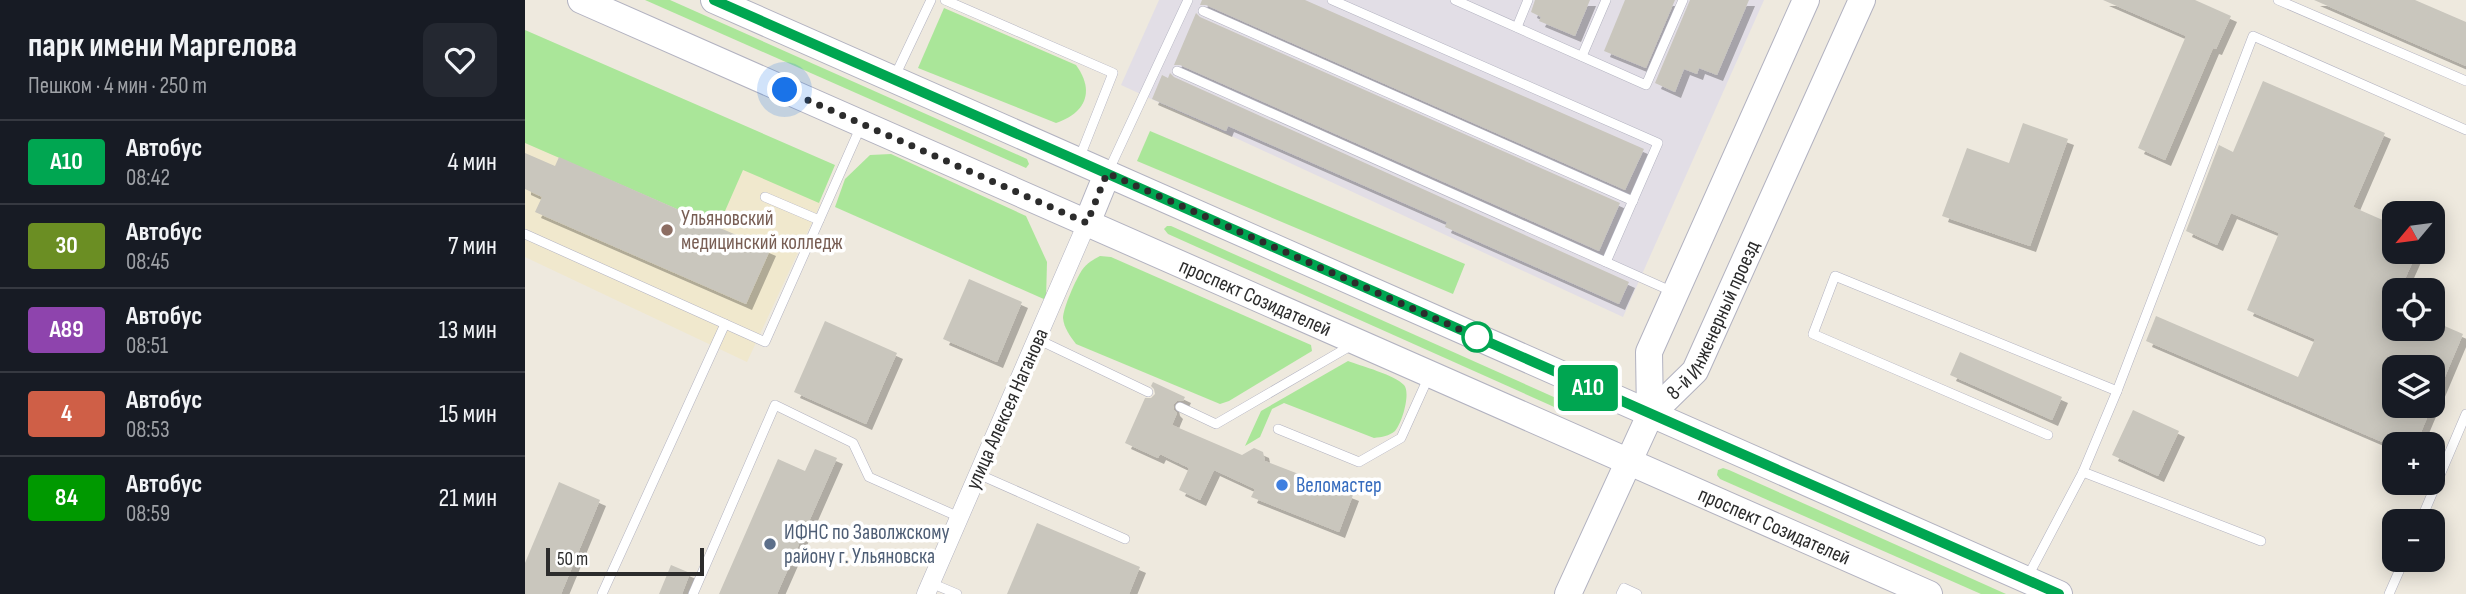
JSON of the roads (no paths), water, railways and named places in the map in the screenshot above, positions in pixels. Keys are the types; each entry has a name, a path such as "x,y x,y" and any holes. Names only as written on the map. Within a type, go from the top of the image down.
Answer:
{"main road":[{"name":"проспект Созидателей","path":"581,0 1929,594"},
{"path":"713,0 2059,594"},
{"name":"8-й Инженерный проезд","path":"1650,415 1649,352 1805,0"},
{"name":"8-й Инженерный проезд","path":"1650,415 1695,371 1862,0"},
{"path":"1087,223 1107,173"},
{"path":"1568,594 1650,415"}],"street":[{"name":"улица Алексея Наганова","path":"928,588 1087,223"}],"lane":[{"path":"893,79 931,0"},
{"path":"945,0 1113,73 1078,161"},
{"path":"1107,173 1188,0"},
{"path":"1332,0 1658,143 1606,262"},
{"path":"1455,0 1646,85 1682,0"},
{"path":"1517,27 1528,0"},
{"path":"1582,56 1606,0"},
{"path":"2278,0 2466,81"},
{"path":"1203,11 1633,201"},
{"path":"2027,580 2083,472 2117,391 2253,36 2466,130"},
{"path":"1178,71 1675,293"},
{"path":"525,234 765,342 862,124"},
{"path":"765,197 819,220"},
{"path":"2048,435 1813,334 1835,276 2117,391"},
{"path":"603,594 725,324"},
{"path":"1037,339 1148,392"},
{"path":"1180,407 1216,424 1356,342"},
{"path":"1278,429 1359,463 1401,438 1430,375"},
{"path":"693,594 775,405 853,443 869,477 959,517"},
{"path":"2426,509 2466,414"},
{"path":"2083,472 2261,541"},
{"path":"978,474 1125,538"},
{"path":"2389,594 2399,572"},
{"path":"928,588 957,594"},
{"path":"1621,594 1623,588 1637,594"}],"place":[{"name":"Ульяновский медицинский колледж","path":"667,230"},
{"name":"Веломастер","path":"1282,485"},
{"name":"ИФНС по Заволжскому району г. Ульяновска","path":"770,544"}]}
